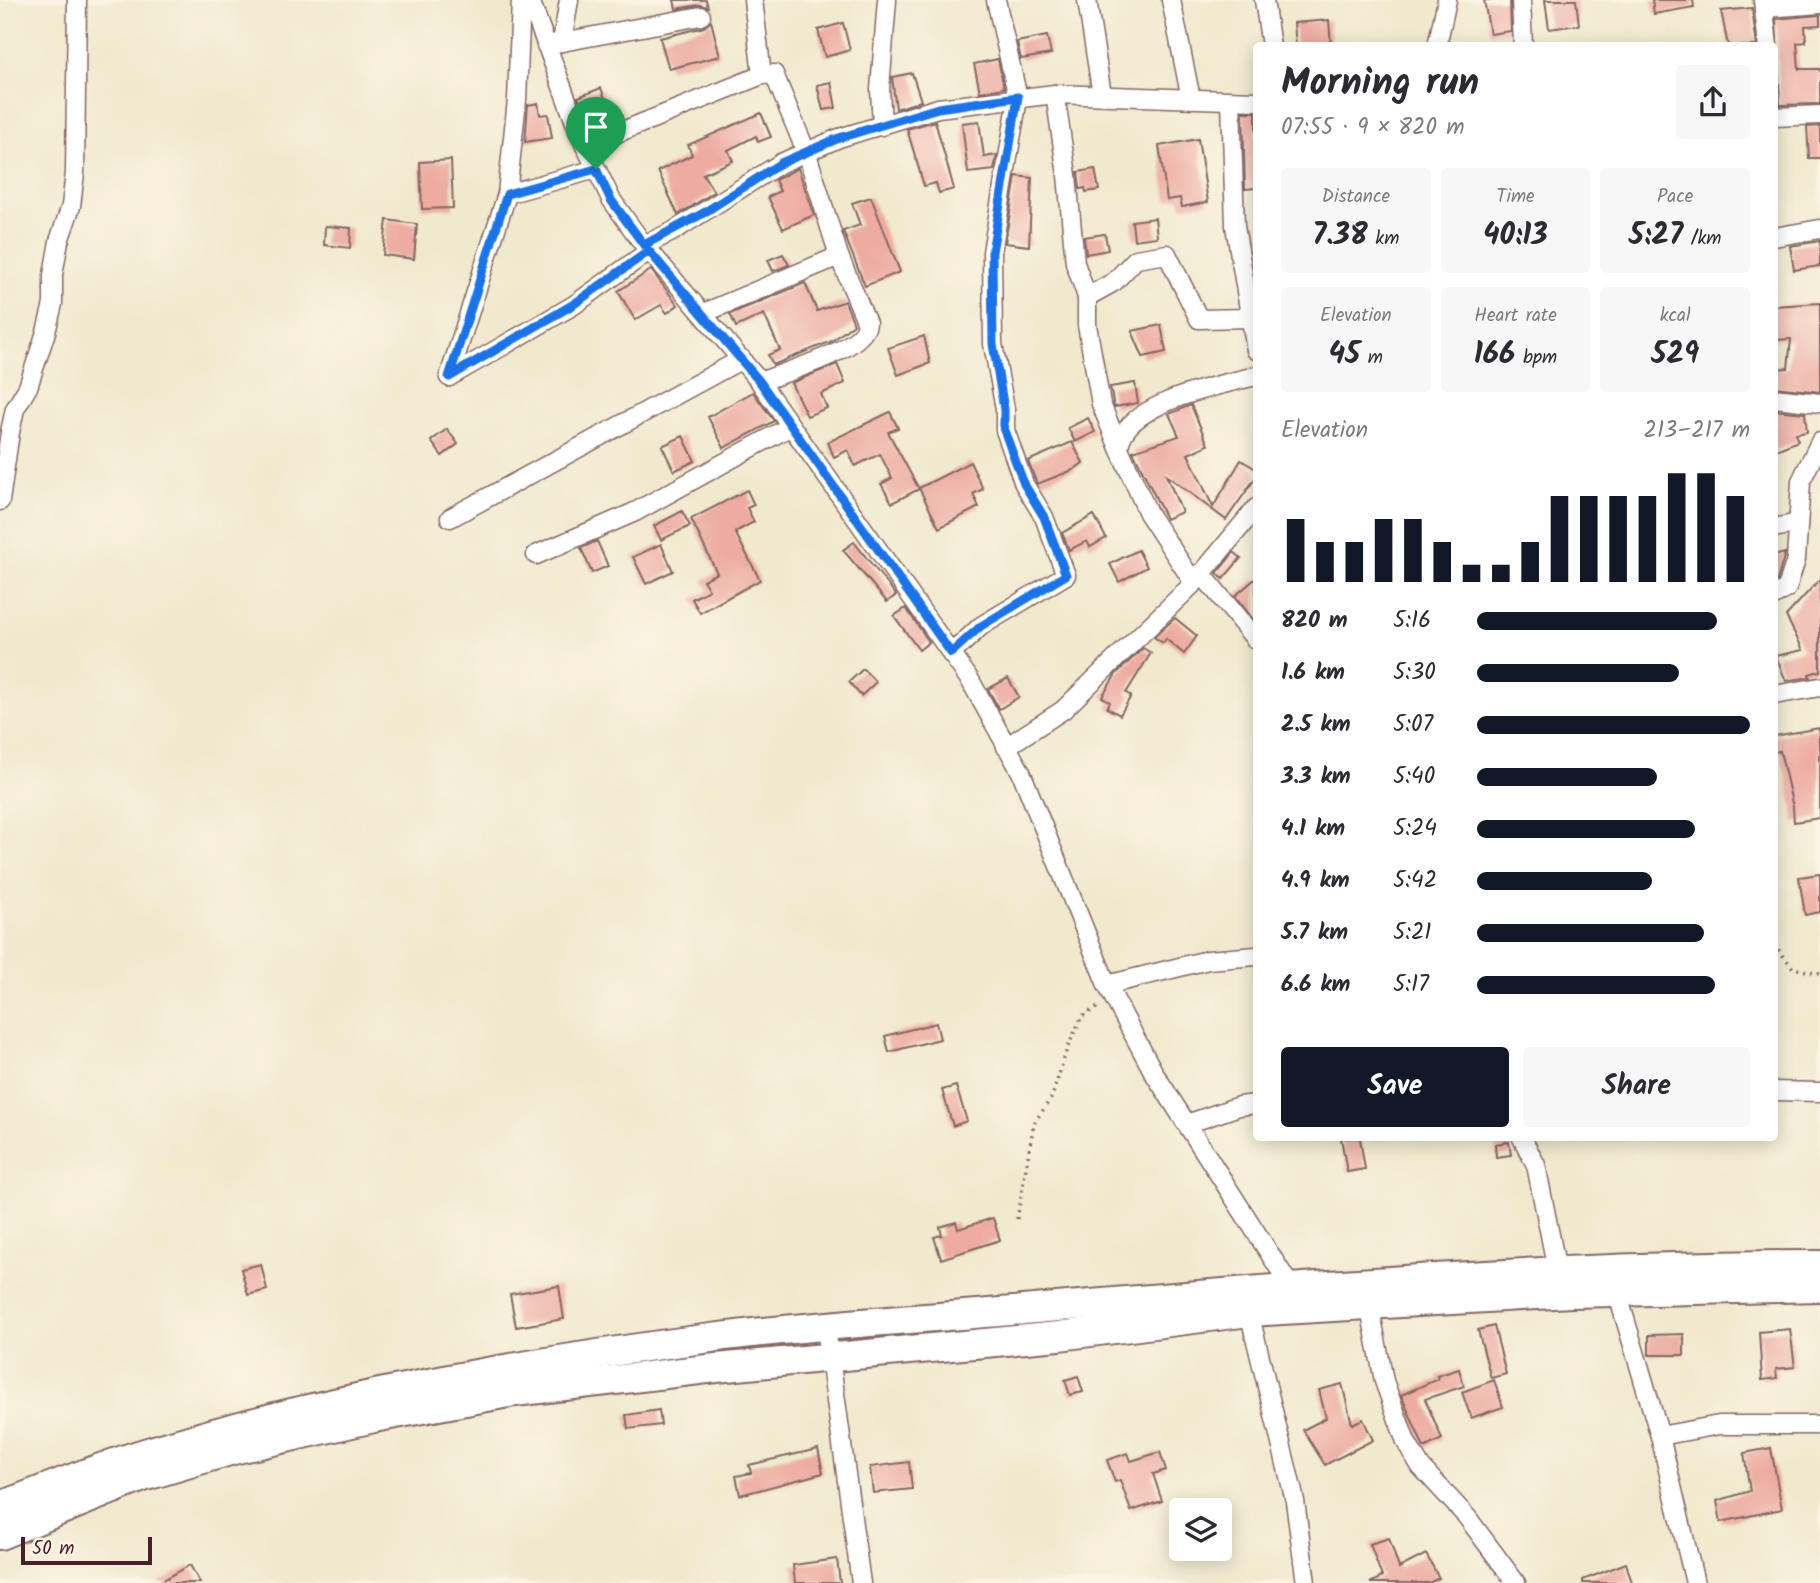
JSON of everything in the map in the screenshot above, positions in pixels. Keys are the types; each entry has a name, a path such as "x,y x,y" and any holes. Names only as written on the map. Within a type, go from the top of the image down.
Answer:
{"main road":[{"path":"0,1506 145,1453 388,1391 507,1368 715,1337 1292,1287 1556,1270 1820,1265"},
{"path":"0,1535 143,1477 233,1450 374,1418 514,1392 589,1382 1059,1336 1249,1312 1369,1303 1617,1292 1820,1287"}],"street":[{"path":"0,502 15,409 28,387 46,332 53,304 53,275 59,241 71,206 75,173 77,0"},
{"path":"522,0 517,100 507,194 449,377 574,304 646,248 781,163 839,138 938,108 1018,97 1055,94 1253,101"},
{"path":"530,0 554,43 585,146 611,200 646,248 760,382 970,680 1021,772 1107,985 1154,1073 1292,1287"},
{"path":"554,43 569,0"},
{"path":"753,0 762,75"},
{"path":"882,126 880,89 887,0"},
{"path":"951,653 981,626 1066,575 1044,517 1024,484 1004,430 1004,409 993,344 992,252 1018,97 996,0"},
{"path":"1087,0 1102,95"},
{"path":"1171,0 1191,99"},
{"path":"1264,0 1270,42"},
{"path":"1438,42 1447,0"},
{"path":"1521,0 1524,42"},
{"path":"1768,42 1764,4 1820,4"},
{"path":"554,43 701,16"},
{"path":"585,146 762,75 774,74 807,154 839,256 865,312 867,331 841,350 760,382"},
{"path":"1055,94 1067,175 1075,264 1087,297 1087,325 1101,404 1147,513 1197,578 1253,637"},
{"path":"1231,101 1235,226 1253,331"},
{"path":"1778,117 1820,115"},
{"path":"507,194 596,169"},
{"path":"1778,236 1820,229"},
{"path":"1087,297 1114,282 1136,260 1167,254 1199,319 1251,318"},
{"path":"704,313 839,256"},
{"path":"450,518 742,359"},
{"path":"1119,448 1120,437 1130,423 1169,400 1253,377"},
{"path":"1778,398 1820,403"},
{"path":"536,555 635,512 791,426"},
{"path":"1778,594 1787,588 1796,559 1801,481 1820,442"},
{"path":"1006,747 1063,710 1197,578 1253,513"},
{"path":"1778,527 1798,523"},
{"path":"1778,695 1820,690"},
{"path":"1107,985 1208,960 1253,956"},
{"path":"1778,1091 1820,1092"},
{"path":"1187,1124 1253,1105"},
{"path":"1524,1141 1536,1165 1556,1270"},
{"path":"1617,1292 1660,1436 1695,1583"},
{"path":"1369,1303 1384,1381 1406,1442 1421,1467 1467,1517 1516,1583"},
{"path":"1249,1312 1295,1501 1306,1583"},
{"path":"825,1328 861,1583"},
{"path":"1660,1436 1719,1425 1820,1425"}],"path":[{"path":"1778,949 1793,968 1820,974"},
{"path":"1017,1219 1034,1123 1052,1097 1067,1049 1082,1016"}],"building":[{"path":"674,0 706,0 708,7 699,5 676,9"},
{"path":"1484,0 1510,0 1511,31 1490,34"},
{"path":"1545,0 1576,0 1579,25 1549,29"},
{"path":"1652,0 1693,0 1694,7 1654,14"},
{"path":"1752,8 1756,42 1727,42 1721,11"},
{"path":"1820,15 1820,25 1805,26 1806,42 1797,43 1799,69 1820,69 1820,104 1780,105 1776,19"},
{"path":"1329,20 1331,42 1296,42 1294,23"},
{"path":"711,21 720,56 669,69 660,38 704,27"},
{"path":"843,23 850,50 825,57 818,30"},
{"path":"1047,36 1051,54 1021,59 1017,42"},
{"path":"998,59 1004,88 980,92 974,64"},
{"path":"912,73 921,101 896,109 892,77"},
{"path":"831,82 836,108 823,110 817,85"},
{"path":"601,88 614,122 590,130 578,97"},
{"path":"538,103 540,115 548,114 552,138 525,142 528,105"},
{"path":"1243,112 1253,112 1253,188 1245,189"},
{"path":"761,113 771,137 758,142 756,136 728,150 733,161 703,174 714,192 678,215 658,171 692,155 688,145"},
{"path":"935,121 954,189 939,193 936,183 924,186 907,129"},
{"path":"979,121 984,157 997,155 994,170 968,173 962,123"},
{"path":"1820,126 1820,158 1809,158 1807,127"},
{"path":"1198,139 1208,202 1182,207 1180,198 1167,200 1159,146"},
{"path":"451,160 453,208 422,209 420,162"},
{"path":"798,168 814,215 783,229 768,197 780,191 775,180"},
{"path":"1095,169 1099,190 1086,192 1085,188 1080,189 1078,172"},
{"path":"1016,176 1032,178 1029,246 1005,243"},
{"path":"871,197 900,272 865,286 843,231 860,225 852,203"},
{"path":"1155,218 1157,237 1134,240 1132,221"},
{"path":"387,220 417,224 414,259 383,255"},
{"path":"325,226 351,228 350,248 324,245"},
{"path":"1105,234 1108,250 1086,254 1084,237"},
{"path":"1820,241 1820,266 1794,270 1790,246"},
{"path":"783,254 789,265 773,271 768,260"},
{"path":"651,270 678,305 667,313 661,305 635,320 618,291"},
{"path":"805,283 817,311 845,301 854,324 832,341 773,365 768,355 780,350 764,314 736,327 730,314"},
{"path":"1820,303 1820,392 1778,387 1778,369 1788,368 1791,339 1778,340 1778,306"},
{"path":"1161,325 1166,352 1143,357 1132,331"},
{"path":"924,336 930,363 898,375 888,348"},
{"path":"837,364 845,383 821,394 827,408 807,416 791,383"},
{"path":"1135,383 1138,403 1114,407 1110,387"},
{"path":"753,392 774,421 724,448 708,417"},
{"path":"1191,405 1208,445 1188,454 1213,507 1241,460 1253,467 1253,481 1226,520 1166,475 1182,512 1166,519 1133,451 1179,436 1169,414"},
{"path":"1778,410 1805,413 1807,432 1795,434 1798,441 1778,449"},
{"path":"890,412 898,428 888,432 919,489 892,503 881,484 892,478 880,454 855,466 848,450 834,457 828,442"},
{"path":"1088,418 1095,432 1075,442 1068,428"},
{"path":"447,429 458,444 442,456 431,441"},
{"path":"683,436 695,461 674,471 662,446"},
{"path":"1072,442 1083,463 1073,470 1037,484 1028,461"},
{"path":"970,462 983,489 973,494 979,507 939,528 919,488"},
{"path":"747,490 754,505 747,508 754,522 735,532 760,580 700,613 692,599 709,590 703,580 717,573 691,519"},
{"path":"682,511 690,526 661,540 654,526"},
{"path":"1094,515 1106,538 1090,547 1087,541 1069,550 1062,533"},
{"path":"597,541 608,566 592,573 581,548"},
{"path":"854,542 896,595 887,602 843,550"},
{"path":"661,544 673,571 646,584 633,557"},
{"path":"1138,550 1147,567 1119,582 1110,564"},
{"path":"1234,552 1241,558 1223,579 1217,573"},
{"path":"1785,553 1778,578 1778,555"},
{"path":"1820,579 1820,671 1809,674 1810,677 1786,681 1778,661 1778,656 1803,650 1786,616"},
{"path":"1253,581 1253,619 1235,596"},
{"path":"906,608 929,642 919,650 894,616"},
{"path":"1175,618 1197,636 1184,654 1166,639 1163,643 1154,637"},
{"path":"1143,648 1151,653 1126,693 1131,696 1120,715 1107,708 1110,702 1102,697 1116,674"},
{"path":"863,669 876,682 861,696 849,682"},
{"path":"1008,678 1019,697 999,709 988,689"},
{"path":"1820,728 1820,818 1794,822 1793,807 1778,751 1778,735"},
{"path":"1820,874 1820,912 1805,915 1799,877"},
{"path":"936,1023 940,1039 889,1052 885,1036"},
{"path":"956,1086 967,1121 953,1126 942,1090"},
{"path":"1342,1141 1360,1141 1365,1169 1347,1172"},
{"path":"1509,1142 1511,1155 1496,1157 1495,1144"},
{"path":"993,1218 1000,1240 941,1259 934,1237 942,1235 940,1227 956,1222 958,1229"},
{"path":"261,1264 267,1290 248,1295 241,1269"},
{"path":"559,1286 564,1319 516,1327 510,1294"},
{"path":"1494,1326 1506,1374 1491,1378 1478,1330"},
{"path":"1790,1329 1795,1367 1776,1369 1777,1378 1762,1380 1759,1332"},
{"path":"1684,1334 1684,1355 1649,1355 1649,1335"},
{"path":"1459,1369 1464,1386 1425,1399 1442,1439 1424,1448 1401,1395 1438,1379 1437,1376"},
{"path":"1078,1376 1083,1392 1070,1395 1065,1380"},
{"path":"1494,1380 1503,1407 1471,1418 1462,1392"},
{"path":"1342,1384 1352,1424 1363,1419 1373,1440 1325,1465 1303,1430 1326,1418 1319,1390"},
{"path":"659,1410 661,1425 628,1429 626,1415"},
{"path":"1771,1448 1782,1509 1721,1522 1717,1501 1750,1491 1744,1453"},
{"path":"818,1449 823,1473 740,1495 736,1476 751,1473 749,1465"},
{"path":"1160,1452 1166,1470 1153,1474 1162,1501 1131,1511 1120,1480 1115,1482 1107,1460 1128,1453 1131,1461"},
{"path":"909,1462 912,1489 873,1493 870,1467"},
{"path":"1389,1538 1399,1568 1426,1554 1439,1578 1429,1583 1370,1583 1382,1577 1370,1544"},
{"path":"837,1559 840,1583 795,1583 793,1565"},
{"path":"1626,1563 1632,1583 1583,1583 1583,1580"},
{"path":"190,1565 200,1583 158,1583"}],"route":[{"path":"1018,97 992,252 993,344 1004,409 1004,430 1024,484 1044,517 1066,575 981,626 951,653 760,382 649,251 574,304 449,377 507,194 596,169 611,200 644,245 672,232 781,163 839,138 938,108 1018,97"}]}
